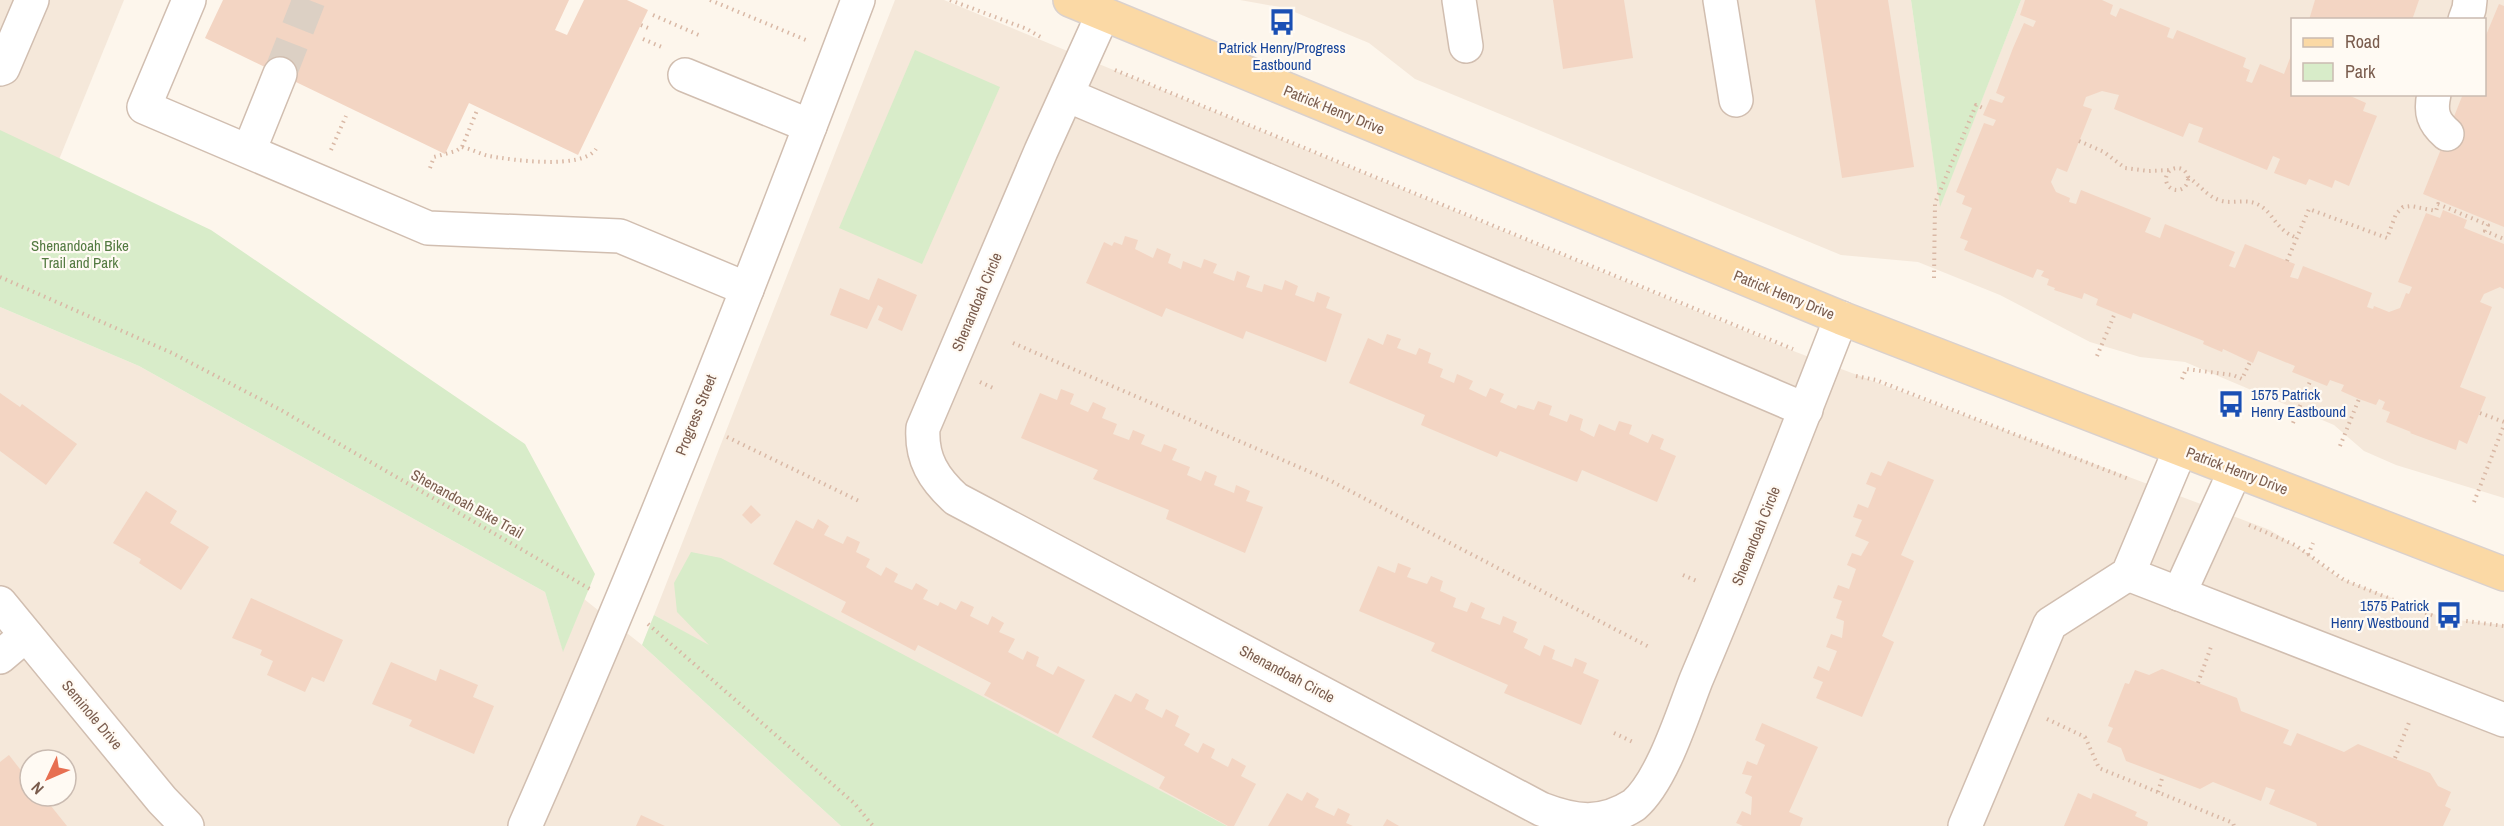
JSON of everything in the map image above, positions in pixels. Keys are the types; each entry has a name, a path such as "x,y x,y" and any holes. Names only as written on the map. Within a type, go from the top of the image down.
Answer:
{"main road":[{"name":"Patrick Henry Drive","path":"1070,0 1841,318 2504,574"}],"street":[{"path":"0,69 3,68 32,0"},
{"path":"189,0 144,106 428,228 620,236 747,289"},
{"name":"Progress Street","path":"525,826 620,605 747,289 858,0"},
{"path":"1459,0 1466,46"},
{"path":"1720,0 1736,100"},
{"name":"Shenandoah Circle","path":"1103,14 923,428 925,458 931,473 940,485 956,499 1541,809 1576,822 1603,821 1628,809 1654,782 1732,597 1841,318"},
{"path":"249,151 280,74"},
{"path":"685,75 810,126"},
{"path":"1067,94 1806,410"},
{"path":"2434,96 2431,111 2437,126 2447,134"},
{"path":"1965,826 2050,624 2128,574 2180,450"},
{"path":"2180,594 2235,471"},
{"path":"2128,574 2504,720"},
{"name":"Seminole Drive","path":"0,603 162,800 187,826"},
{"path":"0,657 26,634"}],"path":[{"path":"710,0 806,41"},
{"path":"950,0 1027,29 1044,39"},
{"path":"653,15 701,36"},
{"path":"641,25 648,28"},
{"path":"1112,68 1803,353"},
{"path":"1934,278 1935,203 1976,105 1985,109"},
{"path":"430,168 434,157 456,152 462,147 478,108"},
{"path":"2079,141 2104,152 2125,168 2148,171 2177,168 2184,170 2188,177 2210,196 2221,201 2251,202 2260,205 2278,227 2297,238"},
{"path":"462,147 485,155 553,162 585,159 592,156 596,149"},
{"path":"2171,170 2166,176 2166,182 2176,191 2183,189 2188,183 2188,177"},
{"path":"2288,261 2309,209 2387,238 2396,214 2403,207 2411,206 2436,211 2438,204 2488,225 2485,231 2504,239"},
{"name":"Shenandoah Bike Trail","path":"0,277 172,353 260,399 620,605 654,628 690,662 854,802 873,826"},
{"path":"2097,356 2115,313"},
{"path":"1013,343 1331,481 1651,648"},
{"path":"2182,380 2186,369 2233,375 2242,379 2250,362"},
{"path":"1855,376 1876,380 2131,480"},
{"path":"2293,423 2311,379"},
{"path":"2340,446 2360,399"},
{"path":"2474,502 2504,424 2480,413"},
{"path":"724,436 861,502"},
{"path":"2246,523 2295,545 2344,580 2436,617 2504,626"},
{"path":"2308,555 2313,543"},
{"path":"2198,683 2212,643"},
{"path":"2395,758 2413,710"},
{"path":"2066,728 2085,736 2099,768 2233,823 2234,826"},
{"path":"2158,792 2163,775"}],"shaded area":[{"path":"0,0 124,0 27,238 0,225"},
{"path":"895,0 944,0 1796,352 2270,530 2339,578 2447,619 2504,625 2504,826 1031,826 654,615"},
{"path":"1240,0 1911,0 1940,205 2021,0 2504,0 2504,498 2396,465 2364,451 2334,425 2185,362 2140,357 2090,342 2000,295 1918,262 1841,255 1415,79 1369,43 1285,8"},
{"path":"0,307 139,366 545,592 563,651 584,599 642,645 841,826 0,826"}],"green space":[{"path":"1911,0 2021,0 1940,207"},
{"path":"915,50 1000,87 922,264 839,228"},
{"name":"Shenandoah Bike Trail and Park","path":"0,130 211,230 525,444 595,574 563,652 545,592 139,366 0,307"},
{"path":"691,552 721,558 1227,826 841,826 642,645 654,615 709,645 677,612 674,583"}],"building":[{"path":"223,0 569,0 555,30 567,35 584,0 627,0 648,10 578,155 469,103 445,154 205,38"},
{"path":"1553,0 1624,0 1633,58 1563,69"},
{"path":"1815,0 1888,0 1914,167 1842,178"},
{"path":"2025,0 2102,0 2113,5 2110,14 2116,17 2120,8 2170,28 2167,37 2173,39 2177,30 2246,58 2243,67 2250,70 2246,81 2252,83 2260,64 2284,74 2291,56 2291,96 2350,96 2366,103 2363,111 2377,116 2349,186 2335,180 2332,188 2309,179 2306,185 2274,173 2280,159 2273,156 2267,170 2198,142 2203,128 2189,123 2183,137 2114,109 2119,95 2102,91 2086,97 2083,106 2092,109 2067,172 2057,168 2051,182 2056,192 2070,198 2069,202 2076,204 2081,190 2151,218 2145,232 2160,238 2165,224 2235,252 2229,266 2235,268 2245,244 2295,264 2290,277 2298,279 2303,266 2372,293 2367,307 2373,309 2374,306 2389,312 2400,308 2406,293 2409,294 2412,287 2398,282 2426,213 2440,218 2443,210 2467,220 2464,228 2504,244 2504,289 2500,287 2484,294 2480,302 2492,307 2460,387 2486,397 2467,444 2459,440 2456,450 2410,433 2386,422 2390,412 2382,409 2385,402 2379,399 2376,405 2359,399 2341,391 2344,385 2330,380 2327,386 2292,372 2295,366 2258,351 2253,363 2133,313 2131,319 2096,305 2098,299 2084,293 2082,299 2054,290 2055,288 2047,285 2049,279 2041,276 2044,271 2037,269 2033,278 1964,250 1968,241 1960,238 1972,208 1962,204 1965,196 1956,192 1984,123 1993,126 1996,120 1983,115 1990,99 2002,103 2005,97 1996,93 2024,23 2033,27 2036,21 2020,15"},
{"path":"2315,0 2419,0 2413,18 2310,18"},
{"path":"2499,4 2504,6 2504,227 2423,194 2462,96 2486,96 2486,35"},
{"path":"1125,236 1138,240 1135,249 1153,258 1157,248 1171,254 1168,263 1181,269 1183,261 1201,268 1204,259 1217,264 1213,273 1234,281 1237,271 1250,276 1246,287 1262,292 1264,284 1282,290 1285,280 1298,286 1295,295 1314,302 1317,292 1330,297 1326,308 1342,314 1326,362 1246,331 1243,339 1166,308 1162,317 1086,283 1104,242 1112,246 1114,242 1122,245"},
{"path":"878,278 917,295 902,331 878,320 883,308 878,305 867,329 830,315 840,288 869,300"},
{"path":"1387,334 1401,339 1397,348 1416,355 1419,348 1431,353 1428,363 1443,369 1440,377 1454,383 1457,374 1473,381 1469,389 1486,397 1490,388 1504,394 1500,402 1516,409 1518,405 1534,410 1538,401 1552,406 1549,415 1567,422 1570,414 1583,419 1580,430 1594,437 1599,424 1615,431 1619,421 1632,425 1629,434 1648,443 1652,434 1664,439 1660,449 1676,456 1657,502 1582,470 1577,482 1500,451 1497,457 1421,425 1425,415 1349,383 1368,338 1383,345"},
{"path":"1061,389 1074,394 1070,404 1088,412 1093,402 1106,408 1102,418 1117,424 1113,434 1129,440 1133,430 1145,435 1141,444 1161,452 1164,444 1177,449 1172,460 1190,467 1187,475 1201,481 1205,471 1217,476 1214,485 1234,493 1236,485 1250,491 1246,501 1263,507 1245,553 1166,519 1169,510 1093,479 1098,470 1021,438 1040,393 1057,400"},
{"path":"0,393 20,407 22,404 77,444 46,485 0,451"},
{"path":"1888,461 1934,480 1901,555 1914,561 1882,636 1894,642 1862,717 1816,698 1823,682 1813,678 1818,666 1829,671 1837,651 1826,647 1831,634 1842,638 1844,621 1836,618 1842,601 1833,598 1838,585 1849,589 1856,569 1847,565 1852,553 1861,556 1869,542 1855,536 1862,520 1853,517 1858,504 1868,508 1876,488 1866,484 1871,472 1881,476"},
{"path":"146,491 177,511 170,523 209,547 181,590 139,563 141,559 113,543"},
{"path":"751,505 761,515 751,524 742,515"},
{"path":"818,519 829,526 824,535 843,544 847,536 860,542 856,552 870,559 866,567 881,576 886,567 898,574 894,582 912,590 916,583 928,590 923,599 938,606 940,602 956,610 961,601 974,607 970,616 988,625 992,616 1004,623 999,632 1015,639 1008,652 1023,660 1027,651 1039,657 1036,666 1053,675 1058,666 1085,680 1058,734 984,695 991,683 918,645 915,651 841,612 846,602 773,564 796,520 813,529"},
{"path":"1398,563 1411,568 1407,577 1427,584 1431,576 1443,581 1440,591 1456,598 1453,607 1467,612 1471,602 1485,608 1481,618 1500,625 1503,616 1517,622 1513,632 1528,639 1524,648 1540,656 1544,645 1555,650 1552,659 1572,667 1575,658 1587,663 1583,673 1599,680 1581,725 1504,693 1508,685 1431,651 1435,643 1359,611 1378,566 1395,573"},
{"path":"251,598 343,640 324,682 312,677 305,692 267,675 273,661 260,655 262,650 232,638"},
{"path":"391,662 436,681 440,669 478,685 473,697 494,706 474,754 409,726 412,720 372,704"},
{"path":"2162,669 2237,698 2241,711 2289,730 2283,743 2291,746 2297,733 2344,752 2358,744 2430,773 2438,786 2451,792 2445,806 2451,809 2443,826 2317,826 2316,823 2269,804 2275,790 2266,787 2261,801 2213,782 2200,789 2126,761 2121,748 2107,742 2113,728 2108,726 2125,683 2129,684 2135,670 2149,675"},
{"path":"1136,693 1149,700 1145,709 1162,718 1166,709 1179,716 1175,726 1190,734 1184,745 1198,753 1203,743 1215,749 1211,758 1228,767 1232,758 1246,766 1241,776 1256,784 1234,826 1228,826 1159,788 1165,777 1092,737 1115,694 1131,702"},
{"path":"1762,723 1818,747 1789,812 1803,818 1800,826 1743,826 1736,823 1742,811 1751,815 1752,797 1745,793 1752,776 1742,774 1747,761 1757,765 1765,745 1755,740"},
{"path":"9,755 18,767 18,808 53,808 67,826 0,826 0,762"},
{"path":"1307,792 1319,799 1315,807 1334,816 1338,808 1350,814 1346,823 1353,826 1268,826 1287,793 1302,801"},
{"path":"2078,793 2091,799 2093,793 2137,812 2135,816 2148,822 2147,826 2064,826"},
{"path":"641,815 665,826 636,826"},
{"path":"1387,819 1399,826 1383,826"}],"tunnel":[{"path":"280,74 309,0"}],"place":[{"name":"Patrick Henry/Progress Eastbound","path":"1282,22"},
{"name":"1575 Patrick Henry Eastbound","path":"2231,404"},
{"name":"1575 Patrick Henry Westbound","path":"2449,615"}]}
